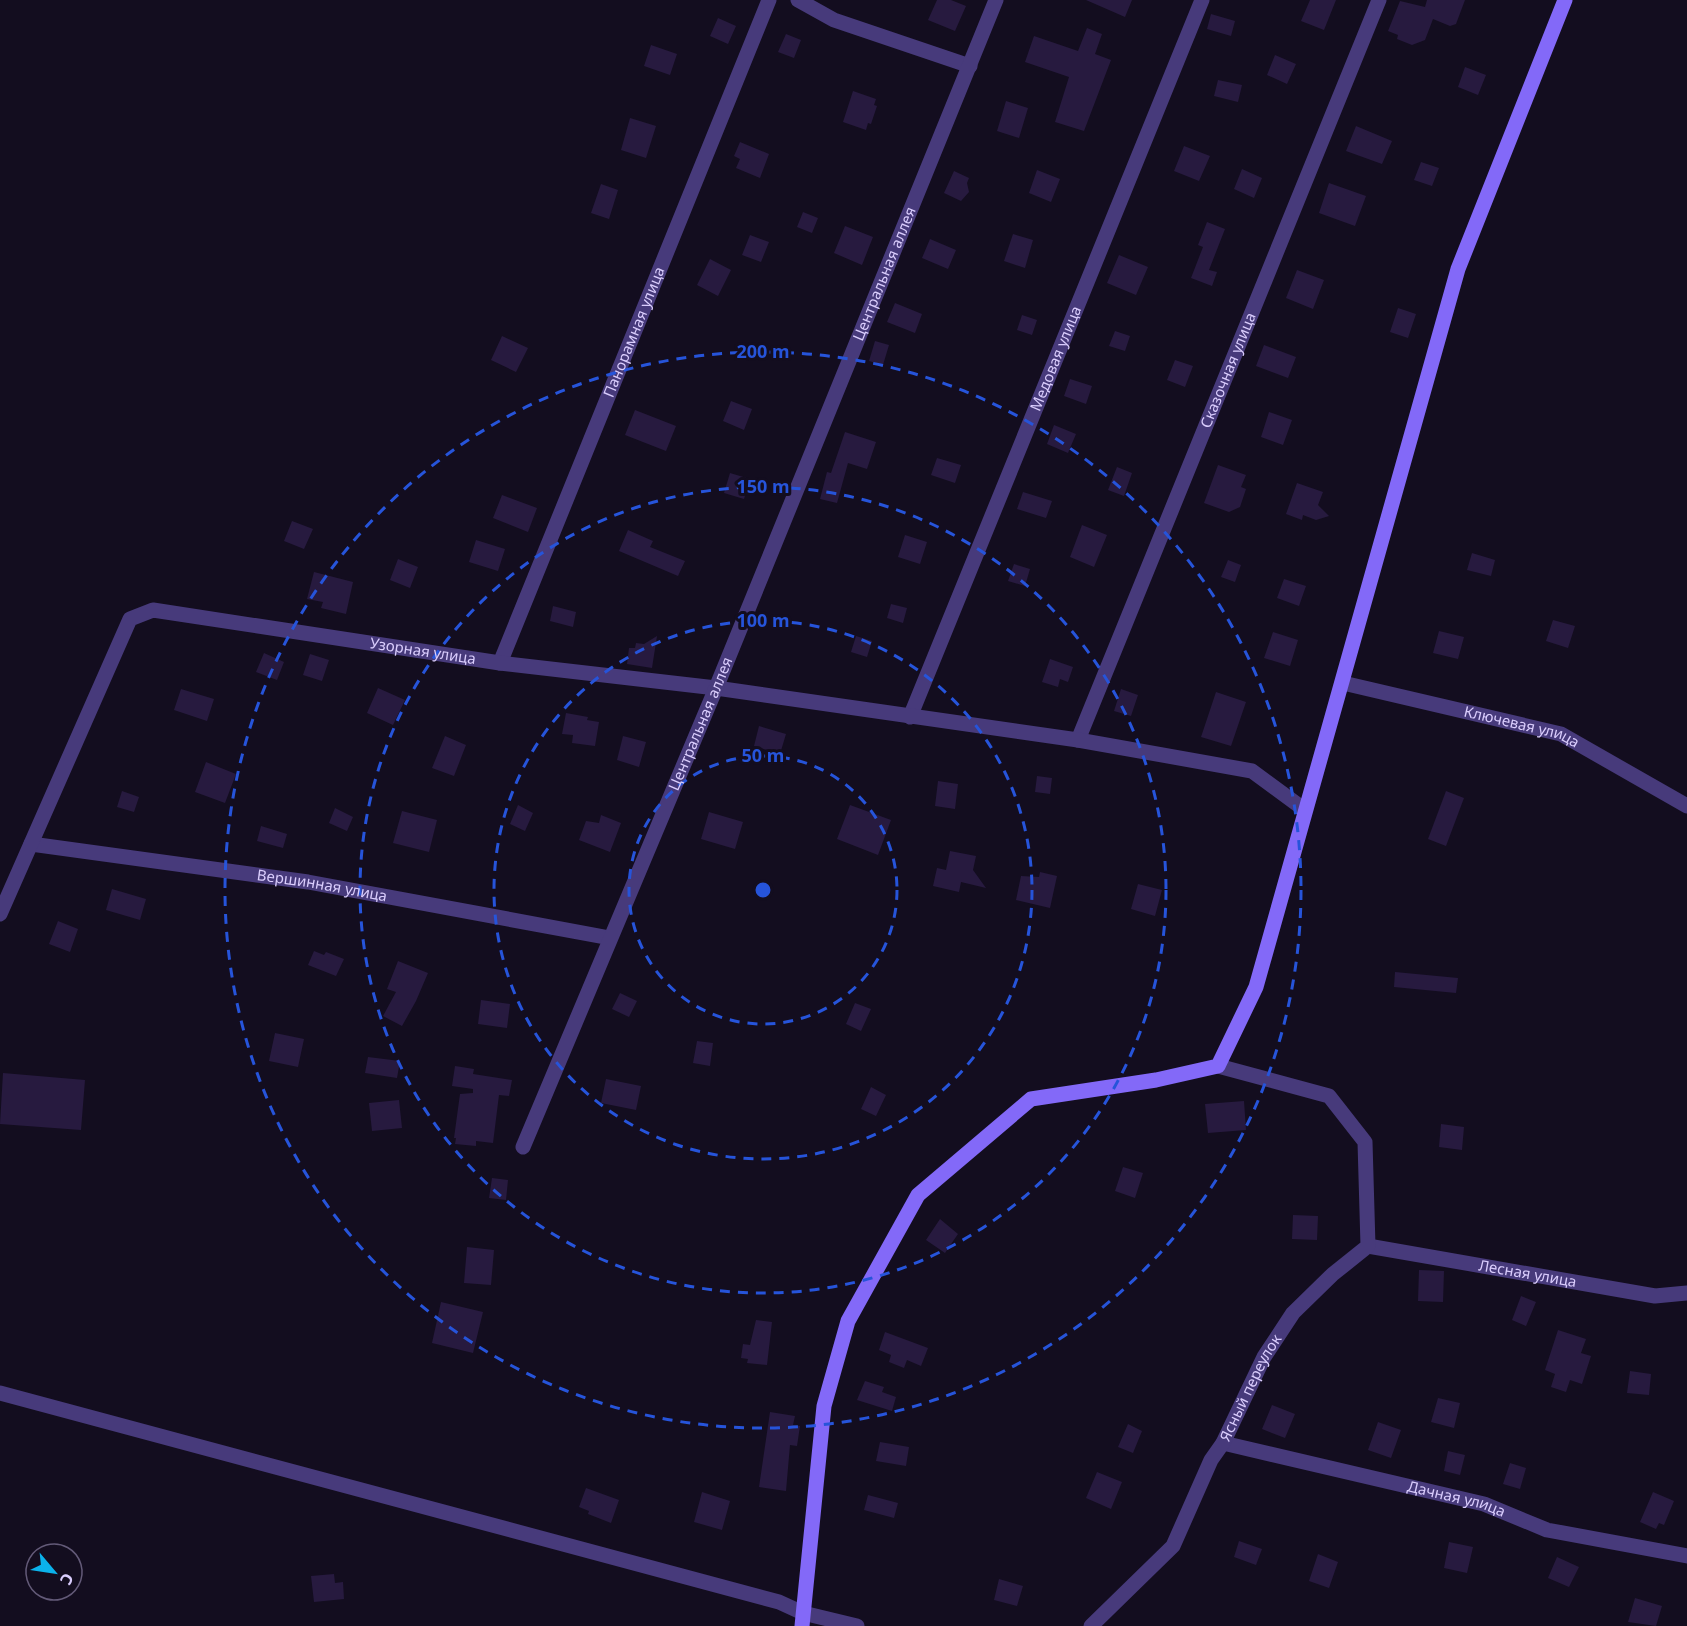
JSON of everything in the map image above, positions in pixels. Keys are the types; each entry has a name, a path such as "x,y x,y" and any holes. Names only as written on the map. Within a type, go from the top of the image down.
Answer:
{"street":[{"name":"Панорамная улица","path":"500,663 769,0"},
{"path":"798,0 834,20 970,66"},
{"name":"Центральная аллея","path":"523,1147 716,688 996,0"},
{"name":"Медовая улица","path":"910,717 1202,0"},
{"name":"Сказочная улица","path":"1078,740 1378,0"},
{"path":"1218,1066 1256,987 1458,269 1565,0"},
{"name":"Узорная улица","path":"31,844 130,619 153,610 500,663 716,688 1078,740 1252,771 1305,810"},
{"name":"Ключевая улица","path":"1343,683 1561,734 1687,806"},
{"path":"0,914 31,844"},
{"name":"Вершинная улица","path":"31,844 308,882 610,938"},
{"path":"802,1619 824,1406 849,1321 918,1195 1031,1098 1156,1080 1218,1066 1329,1096 1365,1142 1368,1246"},
{"name":"Лесная улица","path":"1368,1246 1655,1296 1687,1293"},
{"name":"Ясный переулок","path":"1090,1626 1173,1546 1211,1460 1223,1443 1264,1357 1293,1313 1333,1274 1368,1246"},
{"path":"0,1393 778,1602 802,1619 857,1626"},
{"name":"Дачная улица","path":"1223,1443 1484,1504 1547,1530 1687,1556"}],"building":[{"path":"937,0 951,0 966,6 955,31 928,20"},
{"path":"1086,0 1132,0 1125,17"},
{"path":"1310,0 1336,0 1324,30 1301,21"},
{"path":"1427,0 1465,0 1456,24 1450,26 1433,19 1425,40 1412,45 1397,39 1398,35 1388,31 1400,1 1425,7"},
{"path":"1211,14 1235,21 1231,36 1207,29"},
{"path":"718,18 736,26 728,44 710,36"},
{"path":"1087,28 1102,34 1095,54 1111,60 1084,131 1055,122 1069,77 1025,62 1034,36 1078,51"},
{"path":"786,34 801,40 794,58 778,52"},
{"path":"651,45 677,54 670,75 644,66"},
{"path":"1275,55 1296,64 1287,84 1267,75"},
{"path":"1465,67 1486,75 1478,95 1458,87"},
{"path":"1218,80 1242,85 1238,102 1214,96"},
{"path":"853,91 876,99 874,105 877,106 871,124 868,123 866,130 843,122"},
{"path":"1006,101 1028,108 1019,138 997,131"},
{"path":"630,118 656,126 646,158 621,150"},
{"path":"1356,126 1392,141 1382,164 1346,151"},
{"path":"740,142 769,154 760,178 736,168 740,159 734,156"},
{"path":"1184,146 1210,156 1199,181 1174,171"},
{"path":"1421,162 1439,168 1432,186 1414,180"},
{"path":"1242,169 1262,178 1254,198 1234,189"},
{"path":"1037,170 1060,179 1051,202 1029,193"},
{"path":"954,171 969,178 967,183 969,192 961,201 944,193"},
{"path":"1329,183 1366,196 1355,226 1319,213"},
{"path":"601,184 618,190 609,219 591,213"},
{"path":"803,212 818,218 812,233 797,227"},
{"path":"1207,222 1225,229 1209,270 1217,272 1212,286 1191,278 1203,247 1198,245"},
{"path":"845,226 873,237 862,265 834,253"},
{"path":"1013,234 1033,240 1025,268 1004,261"},
{"path":"750,235 769,242 761,262 742,255"},
{"path":"930,239 956,250 948,269 922,258"},
{"path":"1119,255 1148,267 1136,295 1107,283"},
{"path":"710,259 731,270 718,296 697,285"},
{"path":"1297,270 1324,280 1313,309 1286,298"},
{"path":"895,303 922,314 915,333 887,322"},
{"path":"1398,308 1416,314 1408,338 1390,332"},
{"path":"1022,315 1037,320 1032,335 1017,330"},
{"path":"1115,331 1130,336 1125,351 1109,346"},
{"path":"502,336 528,348 516,372 491,360"},
{"path":"875,341 889,345 883,365 869,361"},
{"path":"1264,345 1296,357 1288,378 1256,366"},
{"path":"1175,360 1193,366 1185,387 1167,380"},
{"path":"1070,379 1092,386 1086,404 1064,396"},
{"path":"731,401 752,409 744,430 723,421"},
{"path":"635,410 676,426 666,451 625,435"},
{"path":"1269,412 1292,420 1283,445 1261,437"},
{"path":"1054,425 1076,434 1068,453 1047,444"},
{"path":"845,432 876,442 867,469 848,463 837,503 820,499 827,472 831,473"},
{"path":"937,458 961,465 955,483 931,475"},
{"path":"1218,465 1246,475 1241,487 1246,489 1240,507 1229,512 1204,503"},
{"path":"1117,467 1132,473 1124,496 1108,490"},
{"path":"730,473 750,479 744,499 724,493"},
{"path":"1297,483 1323,492 1318,505 1329,516 1316,520 1303,515 1302,520 1286,514"},
{"path":"1023,492 1052,501 1046,518 1017,509"},
{"path":"502,495 537,508 528,532 493,518"},
{"path":"292,521 313,529 304,549 284,541"},
{"path":"1082,525 1107,535 1094,567 1070,557"},
{"path":"628,530 653,541 650,547 685,561 678,576 619,551"},
{"path":"905,535 927,542 920,564 898,557"},
{"path":"476,540 505,549 498,571 469,562"},
{"path":"1472,553 1495,560 1491,576 1467,570"},
{"path":"398,559 418,567 410,588 390,580"},
{"path":"1228,560 1241,565 1235,582 1221,577"},
{"path":"1014,564 1030,569 1025,586 1008,581"},
{"path":"314,572 353,582 346,614 321,608 323,602 307,599"},
{"path":"1284,579 1306,586 1299,606 1277,598"},
{"path":"891,604 907,608 903,623 887,618"},
{"path":"553,606 576,612 573,627 550,621"},
{"path":"1553,620 1575,626 1568,648 1546,641"},
{"path":"1439,631 1464,637 1458,659 1433,653"},
{"path":"1273,632 1298,640 1290,666 1264,658"},
{"path":"657,636 652,668 627,664 629,648 635,648 636,643 644,644"},
{"path":"856,636 872,641 867,657 851,652"},
{"path":"264,653 284,662 277,680 256,672"},
{"path":"310,654 329,660 322,681 303,675"},
{"path":"1050,659 1073,667 1068,682 1060,679 1058,687 1042,682"},
{"path":"378,688 405,700 393,725 367,713"},
{"path":"181,689 214,699 207,721 174,710"},
{"path":"1121,689 1138,695 1131,716 1114,711"},
{"path":"1216,692 1246,702 1231,746 1201,737"},
{"path":"566,713 588,717 587,720 599,722 595,746 572,743 573,735 562,734"},
{"path":"759,726 786,734 780,754 754,746"},
{"path":"445,736 466,745 454,776 432,768"},
{"path":"623,736 646,742 639,767 617,760"},
{"path":"206,762 236,774 225,803 195,792"},
{"path":"1037,776 1052,778 1050,794 1035,792"},
{"path":"938,781 958,784 955,809 935,806"},
{"path":"122,791 139,797 134,812 117,807"},
{"path":"1446,791 1464,798 1446,846 1428,839"},
{"path":"518,805 533,813 525,831 510,824"},
{"path":"850,805 891,820 878,855 837,839"},
{"path":"335,808 353,817 347,831 329,823"},
{"path":"402,811 437,820 429,852 393,843"},
{"path":"709,812 743,822 735,849 701,839"},
{"path":"601,815 621,823 610,852 579,840 586,821 599,823"},
{"path":"261,826 287,834 283,848 257,841"},
{"path":"950,851 976,856 973,870 986,888 961,882 959,892 933,886 937,868 946,870"},
{"path":"1040,872 1057,876 1050,908 1016,900 1021,876 1039,877"},
{"path":"1138,884 1162,890 1155,916 1131,909"},
{"path":"112,889 146,899 140,920 106,910"},
{"path":"58,921 78,929 70,952 49,944"},
{"path":"314,951 324,955 326,952 344,959 336,976 308,965"},
{"path":"398,961 428,973 402,1026 383,1016 396,992 387,989"},
{"path":"1395,972 1458,978 1456,993 1394,987"},
{"path":"620,993 637,1001 629,1017 612,1009"},
{"path":"481,1000 510,1004 507,1028 478,1024"},
{"path":"855,1003 871,1009 861,1031 846,1024"},
{"path":"275,1033 304,1039 298,1067 269,1061"},
{"path":"697,1041 713,1043 710,1066 693,1063"},
{"path":"368,1057 400,1061 397,1078 365,1073"},
{"path":"455,1066 474,1069 473,1074 512,1080 509,1096 499,1095 493,1143 476,1141 476,1146 455,1144 460,1094 473,1093 473,1089 452,1086"},
{"path":"3,1073 85,1080 81,1130 0,1124"},
{"path":"606,1079 641,1086 636,1110 601,1103"},
{"path":"871,1087 886,1095 876,1116 861,1109"},
{"path":"399,1100 402,1128 372,1131 369,1103"},
{"path":"1244,1101 1246,1130 1208,1133 1205,1104"},
{"path":"1441,1124 1464,1127 1462,1150 1439,1147"},
{"path":"1123,1167 1143,1173 1135,1198 1115,1191"},
{"path":"492,1178 508,1180 506,1200 489,1198"},
{"path":"1293,1215 1318,1216 1317,1240 1292,1239"},
{"path":"940,1219 958,1234 945,1253 926,1240"},
{"path":"467,1247 494,1250 491,1285 464,1283"},
{"path":"1419,1270 1444,1271 1443,1302 1418,1301"},
{"path":"1521,1296 1536,1302 1526,1326 1512,1320"},
{"path":"441,1302 483,1312 473,1353 432,1343"},
{"path":"756,1320 772,1322 767,1365 747,1363 748,1359 741,1358 743,1344 750,1345"},
{"path":"1558,1330 1586,1339 1581,1353 1591,1356 1582,1384 1570,1380 1566,1392 1551,1387 1555,1374 1545,1370"},
{"path":"885,1332 928,1348 921,1366 907,1360 904,1368 889,1362 891,1355 879,1350"},
{"path":"1630,1371 1651,1374 1649,1395 1627,1393"},
{"path":"865,1381 884,1387 882,1392 896,1397 892,1411 857,1400"},
{"path":"1438,1398 1460,1403 1454,1428 1431,1422"},
{"path":"1272,1405 1295,1414 1285,1438 1262,1429"},
{"path":"770,1412 795,1416 793,1425 800,1426 797,1446 790,1445 786,1491 759,1487"},
{"path":"1378,1422 1401,1430 1391,1458 1368,1450"},
{"path":"1128,1424 1142,1431 1133,1453 1118,1447"},
{"path":"880,1442 909,1447 906,1466 876,1461"},
{"path":"1448,1451 1465,1455 1460,1475 1444,1471"},
{"path":"1510,1463 1526,1468 1520,1489 1503,1484"},
{"path":"1097,1472 1122,1482 1111,1509 1086,1498"},
{"path":"586,1488 619,1500 611,1523 588,1514 589,1511 579,1507"},
{"path":"702,1492 730,1501 722,1530 694,1522"},
{"path":"1653,1492 1674,1501 1664,1525 1659,1523 1656,1529 1640,1522"},
{"path":"868,1495 898,1503 894,1518 864,1510"},
{"path":"1239,1541 1262,1549 1256,1565 1234,1557"},
{"path":"1449,1542 1473,1547 1467,1573 1444,1568"},
{"path":"1318,1554 1338,1562 1329,1588 1309,1581"},
{"path":"1557,1557 1579,1567 1569,1587 1548,1578"},
{"path":"334,1574 335,1583 343,1582 344,1599 314,1602 311,1576"},
{"path":"999,1579 1023,1586 1017,1606 994,1600"},
{"path":"1635,1598 1662,1606 1656,1626 1628,1622"}]}
